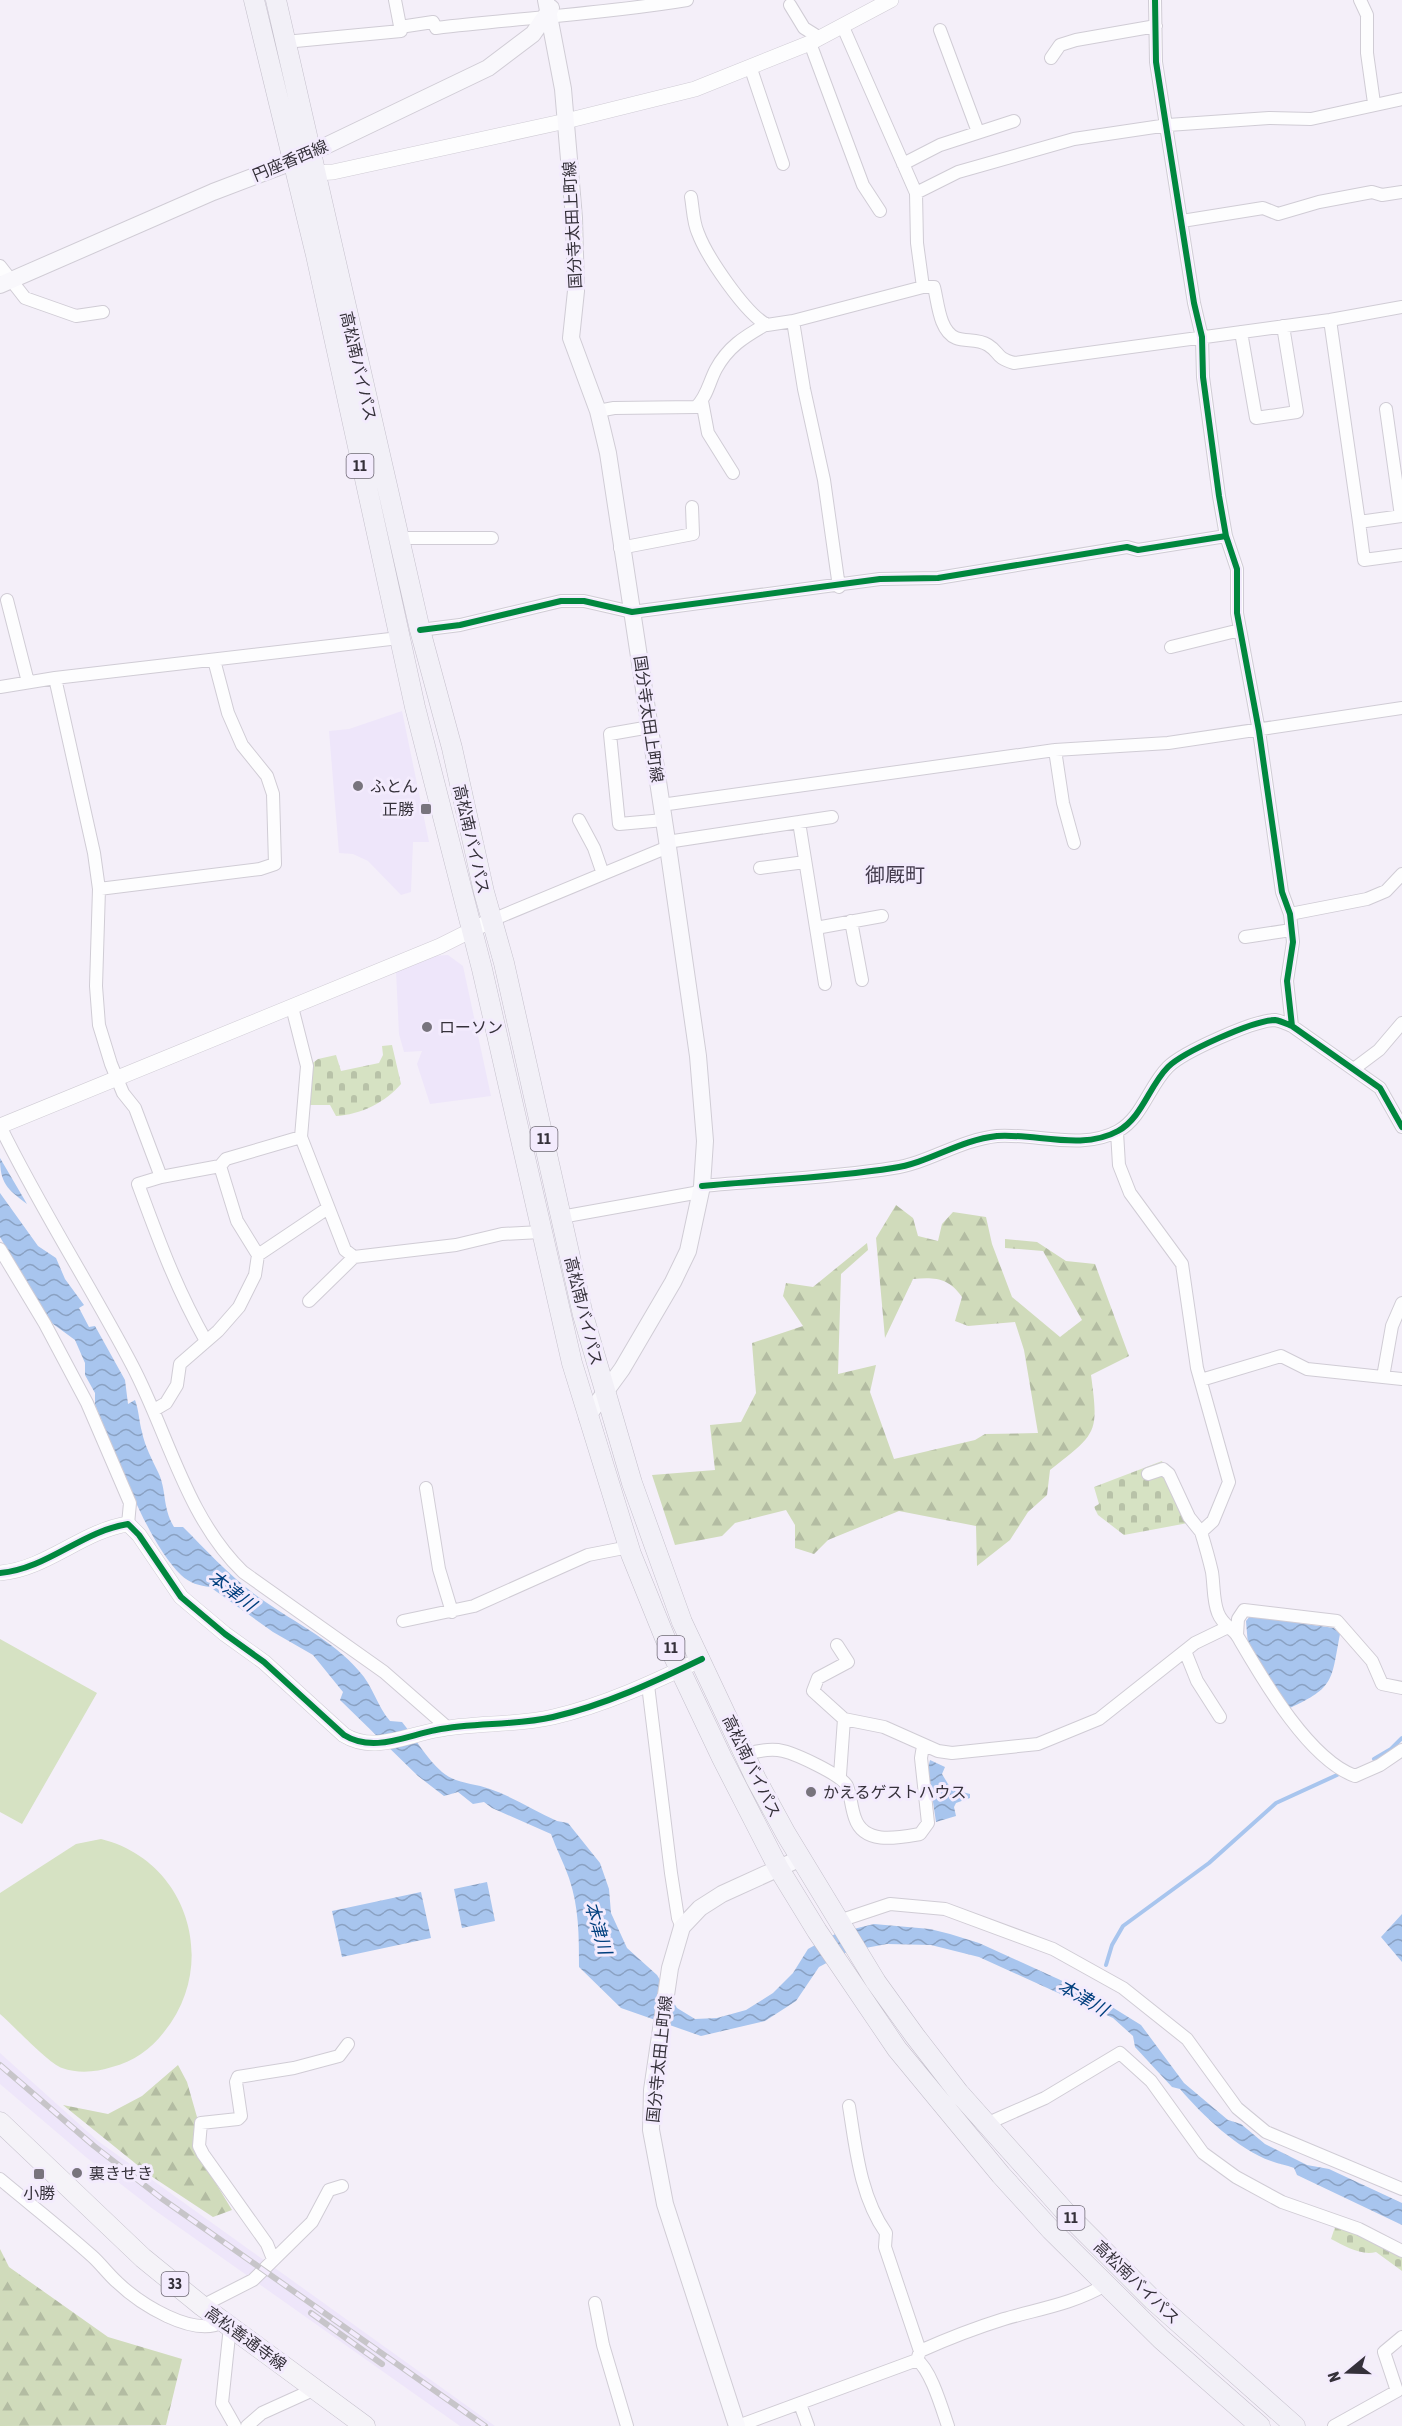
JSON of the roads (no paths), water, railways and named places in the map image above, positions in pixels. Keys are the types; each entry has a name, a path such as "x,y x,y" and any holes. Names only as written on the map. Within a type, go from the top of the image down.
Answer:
{"highway":[{"name":"高松南バイパス","path":"254,0 316,255 399,638 472,930 541,1232 587,1417 629,1547 681,1670 722,1758 779,1869 851,1984 942,2106 1051,2230 1161,2339 1260,2426"},
{"name":"高松南バイパス","path":"276,0 420,630 452,748 583,1315 661,1568 682,1622 702,1659 756,1779 801,1858 876,1982 959,2093 1068,2215 1153,2300 1295,2426"}],"main road":[{"name":"円座香西線","path":"6,282 213,192 292,162 488,69 533,34 549,5"},
{"name":"国分寺太田上町線","path":"549,5 563,89 577,266 571,338 598,411 608,453 620,548 668,844 698,1056 705,1141 701,1189 688,1251 673,1282 606,1395 587,1417"},
{"name":"国分寺太田上町線","path":"734,2425 665,2204 651,2130 652,2100 670,1968 682,1927 700,1908 722,1894 801,1858"},
{"name":"高松善通寺線","path":"0,2122 143,2258 202,2306 365,2426"}],"street":[{"path":"285,42 401,31 395,0"},
{"path":"400,27 433,22 436,28 549,5 581,15 687,0"},
{"path":"292,162 315,173 333,172 566,122 695,89 751,69 815,41 891,0"},
{"path":"1155,0 1156,62 1168,124 1194,303 1202,337 1203,377 1226,536 1237,569 1240,630 1259,731 1282,892 1290,914 1293,942 1287,981 1292,1026"},
{"path":"1360,0 1366,15 1367,53 1374,103"},
{"path":"790,5 815,41 863,185 880,211"},
{"path":"1051,58 1060,45 1076,40 1156,26"},
{"path":"843,27 916,193 917,243 923,287"},
{"path":"940,30 978,132"},
{"path":"751,69 783,164"},
{"path":"916,193 958,172 1028,150 1074,139 1168,124 1269,118 1311,119 1374,103 1402,99"},
{"path":"903,164 940,145 1014,121"},
{"path":"1182,221 1263,208 1278,214 1319,202 1372,192 1382,195 1402,192"},
{"path":"691,197 696,231 707,254 754,318 765,325"},
{"path":"0,266 6,282 25,298 76,316 103,312"},
{"path":"598,411 614,408 696,407 702,401 716,369 734,343 765,325 793,321 923,287 934,287 945,329 956,338 975,339 990,346 1000,359 1014,363 1283,327 1402,307"},
{"path":"1330,320 1364,560 1402,555"},
{"path":"793,321 824,480 839,587"},
{"path":"1241,332 1256,418 1296,412 1283,327"},
{"path":"702,401 708,433 733,473"},
{"path":"1359,522 1402,516 1386,409"},
{"path":"620,548 693,534 692,507"},
{"path":"420,630 460,625 561,601 584,601 632,612 694,602 839,587 880,579 938,578 1128,547 1138,550 1226,536"},
{"path":"399,538 492,538"},
{"path":"7,600 28,682"},
{"path":"0,630 14,626"},
{"path":"1171,647 1240,630"},
{"path":"0,687 55,678 399,638"},
{"path":"99,888 260,869 275,864 273,794 267,776 242,745 228,713 214,660"},
{"path":"55,678 94,853 99,888 96,986 99,1025 123,1093 135,1108 161,1177"},
{"path":"650,727 610,734 619,824 663,812 1055,750 1168,743 1402,708"},
{"path":"1055,750 1063,803 1074,843"},
{"path":"442,1729 384,1672 243,1572 223,1552 182,1479 133,1366 0,1126 292,1007 668,844 832,817"},
{"path":"579,819 594,848 603,874"},
{"path":"799,822 825,984"},
{"path":"760,868 805,862"},
{"path":"1290,914 1367,899 1386,891 1402,874"},
{"path":"816,928 882,916"},
{"path":"851,921 861,980"},
{"path":"1245,937 1292,930"},
{"path":"292,1007 307,1066 301,1137 345,1250 354,1257"},
{"path":"561,1217 701,1189 893,1168 926,1161 951,1148 998,1136 1080,1139 1102,1137 1117,1132 1134,1118 1169,1066 1191,1051 1258,1023 1276,1020 1292,1026 1355,1068 1380,1088 1402,1127"},
{"path":"1355,1068 1379,1050 1402,1023"},
{"path":"1117,1132 1119,1165 1130,1193 1182,1264 1201,1380 1229,1482 1213,1521 1201,1532"},
{"path":"206,1341 179,1294 153,1230 138,1184 161,1177 220,1166 226,1159 301,1137"},
{"path":"154,1410 166,1403 177,1385 180,1364 206,1341 238,1307 255,1275 258,1255 237,1221 220,1166"},
{"path":"258,1255 328,1208"},
{"path":"309,1301 354,1257 456,1245 502,1234 541,1232"},
{"path":"0,1249 45,1324 87,1403 130,1503 128,1524"},
{"path":"1383,1377 1392,1326 1402,1303"},
{"path":"1201,1380 1281,1356 1306,1369 1402,1379"},
{"path":"1148,1474 1163,1468 1169,1474 1189,1517 1201,1532 1211,1570 1218,1612 1226,1628 1237,1635"},
{"path":"426,1488 439,1569 452,1612"},
{"path":"0,1574 29,1568 84,1539 114,1526 128,1524"},
{"path":"128,1524 139,1535 181,1597 204,1618 264,1662 354,1742 381,1744 442,1729 554,1717 648,1685 702,1659"},
{"path":"403,1621 474,1606 588,1555 629,1547"},
{"path":"1402,1688 1382,1684 1372,1661 1337,1621 1244,1610 1238,1619 1237,1635 1243,1651 1290,1719 1343,1772 1355,1776 1380,1765 1402,1750"},
{"path":"837,1645 848,1662 818,1678 813,1691 844,1719 884,1727 923,1746 952,1753 1038,1744 1077,1730 1099,1719 1195,1643 1226,1628"},
{"path":"1185,1651 1197,1682 1220,1716"},
{"path":"648,1685 671,1873 678,1918 682,1927"},
{"path":"840,1775 844,1719"},
{"path":"746,1754 782,1751 840,1775 847,1785 855,1819 862,1830 876,1838 920,1834 928,1823 921,1758 923,1746"},
{"path":"839,1921 890,1904 945,1909 1053,1949 1124,1988 1186,2039 1237,2108 1266,2132 1402,2189"},
{"path":"273,2259 267,2244 203,2154 199,2146 201,2123 238,2119 241,2116 236,2082 238,2077 294,2068 339,2056 348,2044"},
{"path":"986,2124 1045,2098 1120,2053 1150,2081 1203,2153 1236,2178 1282,2202 1359,2229 1402,2251"},
{"path":"849,2106 856,2162 879,2223 886,2233 885,2247 919,2355 948,2426"},
{"path":"0,2180 94,2257 118,2283 146,2304 186,2323 205,2327 228,2325 222,2403 235,2426"},
{"path":"202,2306 253,2280 312,2222 329,2190 342,2186"},
{"path":"734,2425 800,2404 1004,2319 1089,2295 1105,2285"},
{"path":"595,2303 603,2345 627,2426"},
{"path":"1334,2426 1397,2391 1384,2352 1402,2337"},
{"path":"247,2426 262,2413 315,2389"},
{"path":"800,2404 807,2426"}],"water":[{"path":"0,1158 27,1204 14,1194 3,1180"},
{"name":"本津川","path":"0,1193 38,1246 56,1258 65,1279 84,1305 79,1308 89,1327 95,1326 125,1380 128,1404 135,1400 143,1437 161,1479 170,1520 174,1527 183,1527 244,1586 348,1659 364,1677 390,1721 402,1722 436,1767 447,1776 499,1792 557,1821 568,1823 600,1863 609,1889 611,1913 627,1948 657,1975 677,2008 695,2019 717,2018 746,2010 773,1993 793,1973 808,1949 837,1933 874,1924 930,1929 950,1934 979,1943 1091,1994 1141,2025 1184,2083 1228,2120 1241,2124 1265,2144 1307,2165 1329,2169 1402,2203 1402,2225 1297,2175 1294,2168 1246,2149 1199,2110 1180,2089 1172,2087 1135,2047 1133,2036 1113,2018 979,1957 931,1945 887,1944 849,1951 819,1967 796,2001 765,2021 701,2036 621,2008 579,1967 575,1900 567,1872 551,1834 492,1808 484,1802 473,1804 458,1792 444,1796 418,1776 340,1700 343,1692 313,1655 273,1632 210,1587 188,1580 168,1560 155,1540 122,1470 95,1405 95,1393 85,1375 85,1363 75,1340 49,1321 0,1237"},
{"path":"1250,1616 1334,1628 1340,1634 1335,1662 1332,1673 1323,1688 1290,1708 1248,1645 1246,1621"},
{"path":"930,1760 945,1767 942,1774 951,1789 970,1794 970,1798 956,1803 954,1807 956,1816 936,1822 928,1768"},
{"path":"487,1882 495,1921 462,1928 454,1889"},
{"path":"421,1892 431,1938 342,1957 332,1911"},
{"path":"1402,1914 1402,1962 1381,1937"}],"waterway":[{"path":"1374,1759 1391,1749 1402,1738"},
{"path":"1106,1965 1112,1945 1123,1926 1209,1863 1276,1803 1337,1775"}],"railway":[{"path":"0,2065 94,2146 161,2198 485,2426"},
{"path":"311,2313 382,2364"}],"place":[{"name":"ふとん","path":"358,786"},
{"name":"正勝","path":"426,809"},
{"name":"ローソン","path":"427,1027"},
{"name":"かえるゲストハウス","path":"811,1792"},
{"name":"裏きせき","path":"77,2173"},
{"name":"小勝","path":"39,2174"}],"district":[{"name":"御厩町","path":"895,875"}]}
